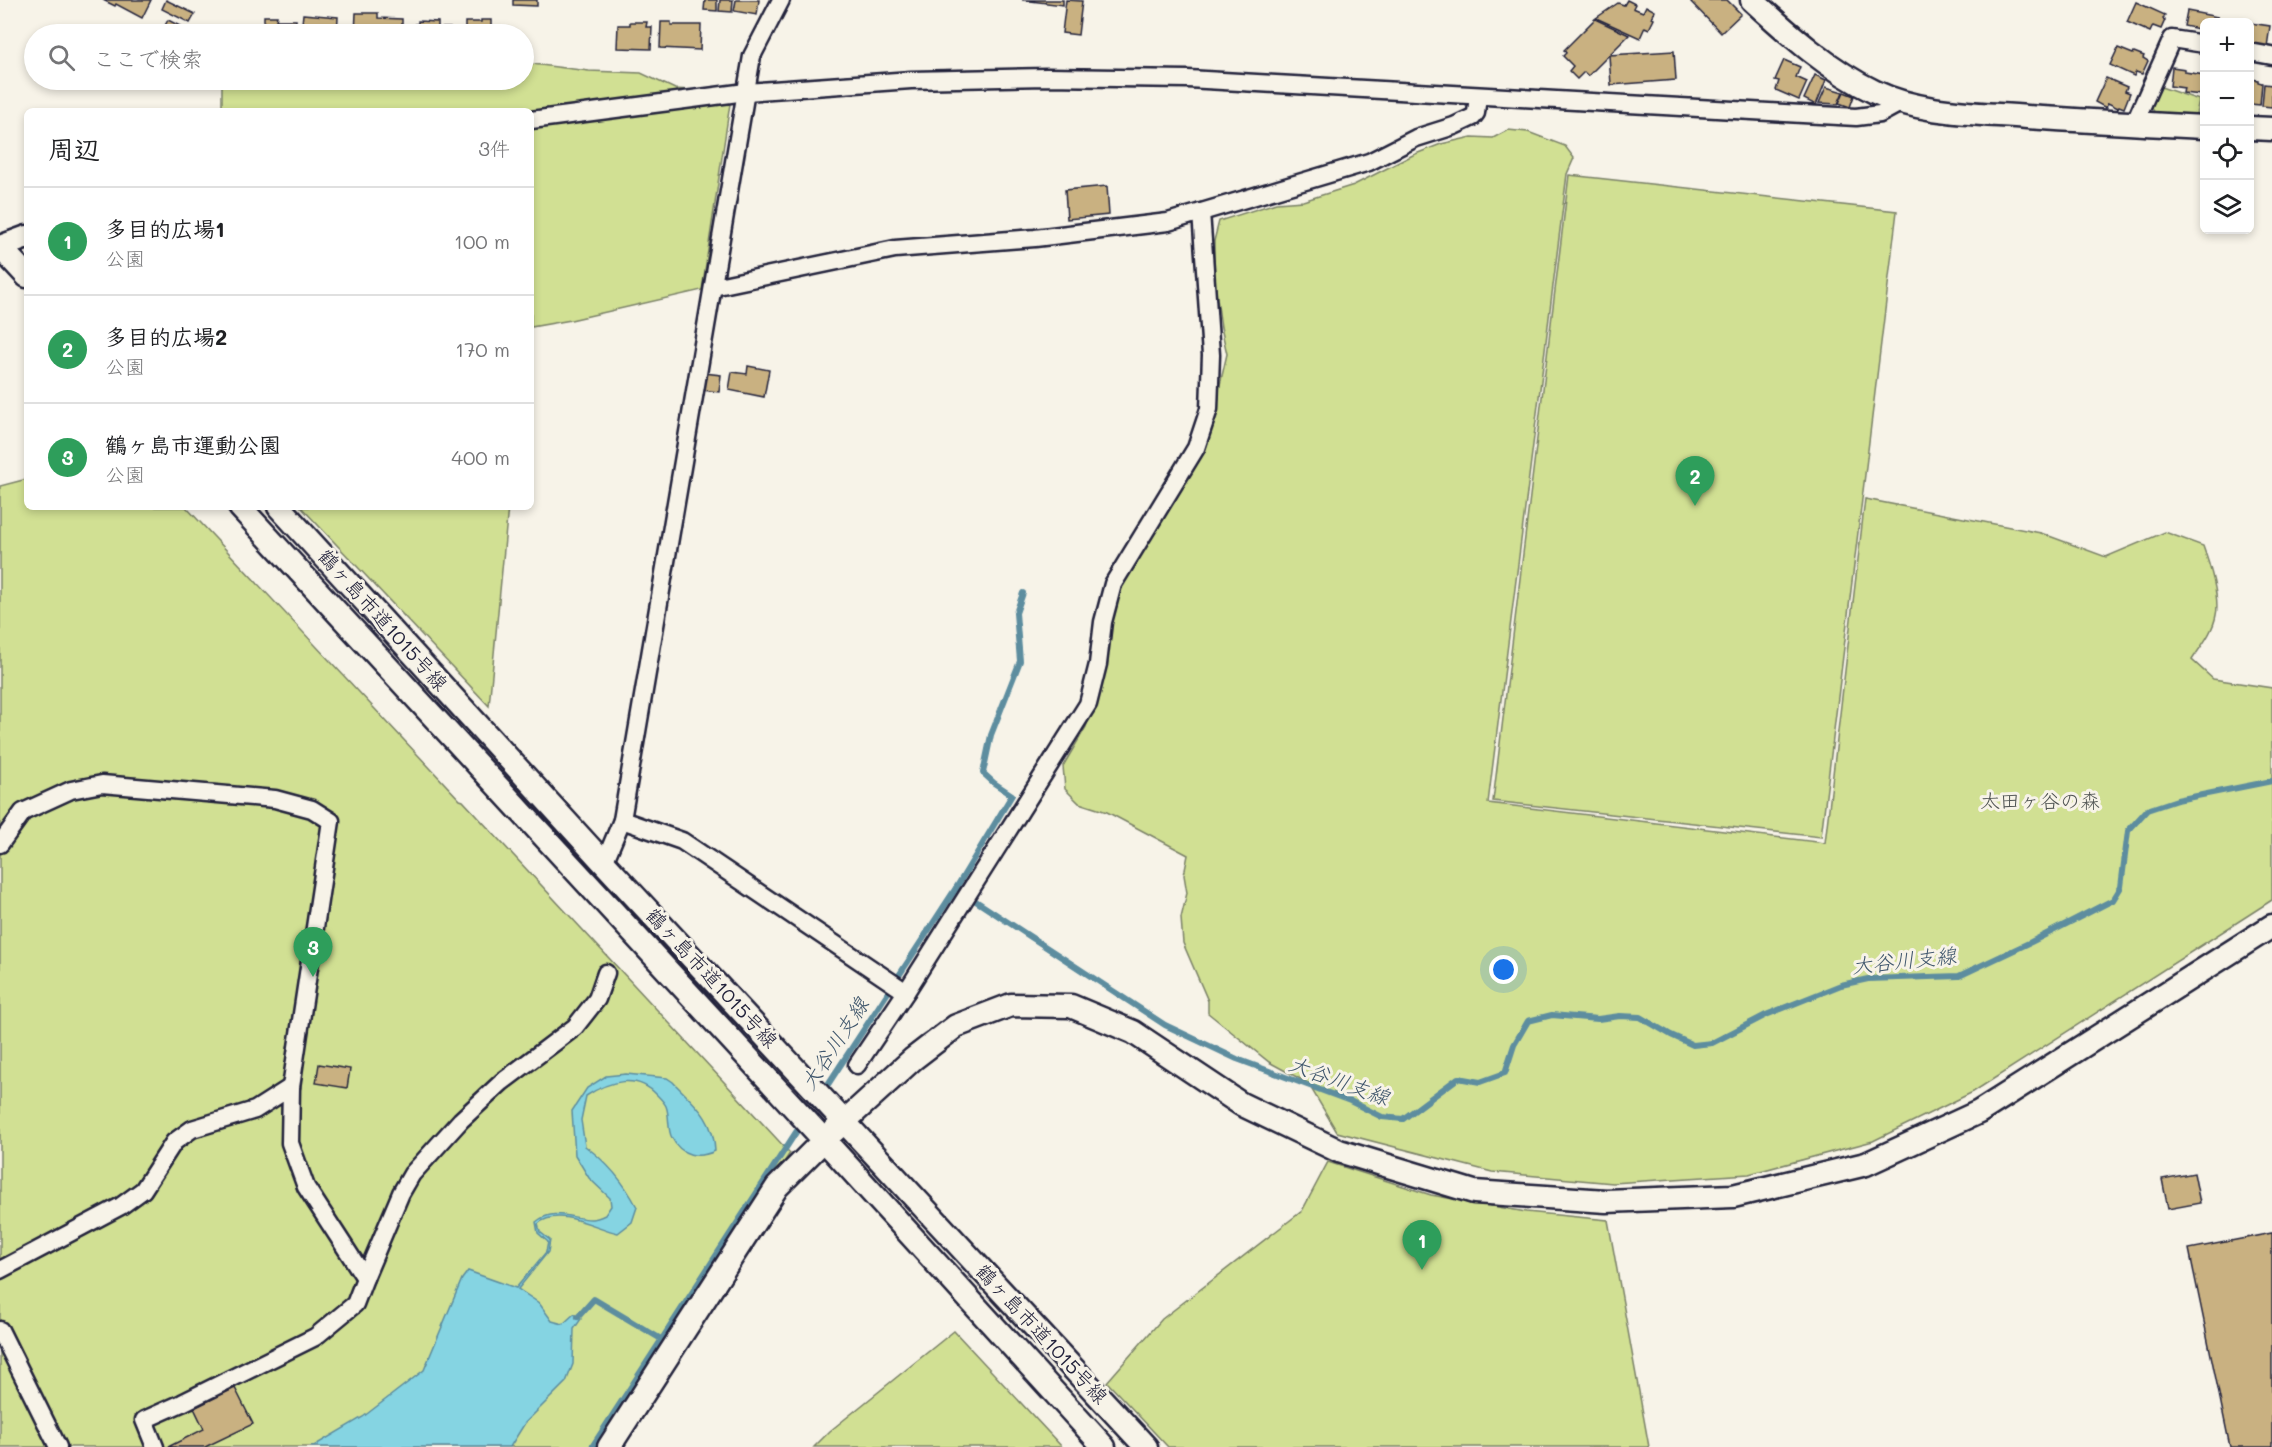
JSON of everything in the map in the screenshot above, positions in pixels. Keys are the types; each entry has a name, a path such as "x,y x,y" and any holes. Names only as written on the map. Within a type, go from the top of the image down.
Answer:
{"street":[{"path":"604,863 622,820 752,56 781,0"},
{"path":"1752,0 1789,34 1838,70 1874,92 1902,102 1973,113 2200,127"},
{"path":"2134,124 2172,39 2200,43"},
{"path":"2254,53 2272,57"},
{"path":"534,120 746,92 911,80 1047,77 1188,79 1856,117 1880,114 1902,102"},
{"path":"713,287 895,249 1035,238 1168,222 1369,162 1416,138 1454,126 1473,117 1476,113 1478,96"},
{"path":"2254,128 2272,129"},
{"path":"857,1065 906,992 1088,704 1098,664 1103,622 1113,584 1196,448 1209,410 1211,355 1201,212"},
{"path":"24,238 0,247 24,273"},
{"name":"鶴ヶ島市道1015号線","path":"243,510 1104,1447"},
{"name":"鶴ヶ島市道1015号線","path":"282,510 604,863 1146,1447"},
{"path":"0,844 23,812 71,789 102,784 275,799 312,810 331,821 291,1086 290,1143 306,1187 365,1278"},
{"path":"622,820 682,841 906,992"},
{"path":"609,1447 777,1187 824,1140 913,1059 956,1026 1011,1005 1071,1005 1133,1032 1241,1104 1339,1151 1474,1192 1606,1201 1733,1196 1866,1164 1979,1112 2272,926"},
{"path":"155,1447 144,1420 315,1337 355,1304 401,1193 412,1174 461,1120 502,1082 575,1027 597,999 606,973"},
{"path":"0,1270 121,1206 143,1190 174,1142 192,1129 255,1110 291,1086"},
{"path":"0,1330 58,1447"}],"green space":[{"path":"534,64 589,71 641,73 675,89 707,91 731,97 702,290 534,326 534,108 222,108 222,90 534,90"},
{"path":"2158,86 2199,100 2196,114 2155,113 2149,104"},
{"name":"太田ヶ谷の森","path":"1508,130 1528,132 1565,146 1574,158 1567,174 1488,803 1825,843 1865,499 2041,533 2106,557 2165,532 2203,546 2213,580 2217,608 2214,621 2206,639 2192,660 2213,679 2272,688 2272,900 1973,1092 1873,1141 1749,1174 1613,1183 1492,1172 1337,1132 1308,1083 1269,1062 1208,1013 1208,1001 1183,943 1181,918 1187,893 1184,875 1188,855 1107,812 1079,803 1065,789 1063,766 1086,727 1099,688 1115,592 1133,568 1211,424 1227,354 1214,277 1214,241 1219,221 1276,203 1303,201 1354,185 1413,155 1441,144 1472,137 1493,138"},
{"path":"1569,175 1897,211 1821,837 1493,801"},
{"path":"24,480 24,510 189,510 790,1153 600,1447 0,1447 0,486"},
{"path":"304,510 508,510 489,706"},
{"path":"1328,1162 1431,1195 1526,1212 1608,1220 1649,1447 1168,1447 1107,1382 1162,1319 1302,1211"},
{"path":"954,1331 1062,1447 814,1447 830,1431"}],"water":[{"path":"626,1074 667,1078 673,1082 707,1120 714,1139 715,1151 696,1155 680,1149 670,1134 665,1105 649,1088 641,1084 613,1083 586,1096 581,1120 585,1146 614,1173 637,1207 632,1222 618,1233 566,1218 546,1219 538,1224 540,1232 550,1240 548,1252 518,1289 539,1303 552,1321 563,1324 574,1314 581,1319 574,1329 573,1364 566,1382 525,1423 510,1447 312,1447 363,1417 424,1370 462,1279 468,1271 516,1288 546,1252 548,1242 538,1233 536,1222 556,1214 584,1219 605,1215 611,1206 610,1198 589,1178 575,1155 572,1111 587,1088 606,1076"}],"building":[{"path":"103,0 151,0 142,18 116,4 115,6"},
{"path":"166,0 195,14 190,23 162,9"},
{"path":"513,0 537,0 537,6 513,5"},
{"path":"705,0 717,0 717,11 704,10"},
{"path":"720,0 733,0 732,12 719,11"},
{"path":"736,0 759,0 757,15 734,11"},
{"path":"1022,0 1063,0 1063,5"},
{"path":"1066,0 1082,1 1078,35 1062,33"},
{"path":"1627,0 1635,4 1633,8 1643,12 1646,6 1655,11 1649,29 1645,27 1640,38 1596,18 1618,3 1624,5"},
{"path":"1693,0 1727,0 1741,14 1721,33 1691,2"},
{"path":"2136,2 2165,15 2161,29 2153,26 2150,32 2127,22"},
{"path":"2187,11 2218,17 2200,18 2200,35 2198,35 2199,29 2184,26"},
{"path":"356,13 378,13 378,18 402,19 402,24 355,24"},
{"path":"303,14 338,17 338,24 302,24"},
{"path":"264,16 277,16 276,20 296,20 296,24 264,24"},
{"path":"1595,19 1629,35 1588,76 1584,72 1577,79 1569,71 1573,66 1563,56 1566,53 1564,50"},
{"path":"481,20 491,20 491,24 465,24 465,22 481,22"},
{"path":"418,21 438,22 438,24 418,24"},
{"path":"630,22 647,22 646,27 652,27 651,49 617,48 618,25 630,25"},
{"path":"661,22 671,22 671,25 701,25 700,50 660,48"},
{"path":"2254,24 2270,26 2267,47 2254,45"},
{"path":"2118,48 2144,56 2143,58 2148,61 2142,74 2136,72 2134,76 2110,65"},
{"path":"1674,51 1676,80 1611,85 1609,55"},
{"path":"1784,60 1800,67 1796,77 1807,82 1799,100 1776,90 1779,81 1775,80"},
{"path":"2172,67 2200,74 2200,95 2183,93 2184,88 2170,86"},
{"path":"1815,75 1826,80 1816,105 1804,99"},
{"path":"2106,78 2127,87 2125,91 2130,93 2124,108 2108,103 2106,108 2095,102"},
{"path":"2254,80 2262,83 2260,105 2254,104"},
{"path":"2264,84 2272,85 2272,107 2262,106"},
{"path":"1826,87 1843,92 1838,104 1819,103"},
{"path":"1844,92 1854,96 1850,107 1839,103"},
{"path":"1107,186 1109,215 1067,219 1065,190"},
{"path":"748,366 769,370 764,397 729,390 732,372 747,374"},
{"path":"704,373 721,375 719,392 702,390"},
{"path":"319,1064 350,1069 347,1088 316,1083"},
{"path":"2194,1173 2200,1203 2168,1209 2162,1179"},
{"path":"2272,1233 2272,1447 2230,1447 2189,1249"},
{"path":"235,1388 253,1424 205,1447 168,1447 204,1429 194,1408"}],"waterway":[{"path":"956,888 1012,795 983,773 991,735 1020,661 1016,613 1023,593"},
{"name":"大谷川支線","path":"823,1092 956,888 1165,1025 1237,1059 1350,1101 1382,1117 1403,1119 1458,1078 1480,1082 1505,1073 1514,1045 1528,1021 1552,1015 1598,1019 1620,1016 1640,1017 1693,1045 1712,1043 1766,1015 1841,985 1868,979 1959,976 2113,900 2121,887 2128,831 2147,810 2177,800 2272,781"},
{"name":"大谷川支線","path":"592,1447 802,1123"},
{"path":"578,1317 594,1299 661,1339"}],"place":[{"name":"多目的広場2","path":"1695,506"},
{"name":"鶴ヶ島市運動公園","path":"313,977"},
{"name":"多目的広場1","path":"1422,1270"}]}
